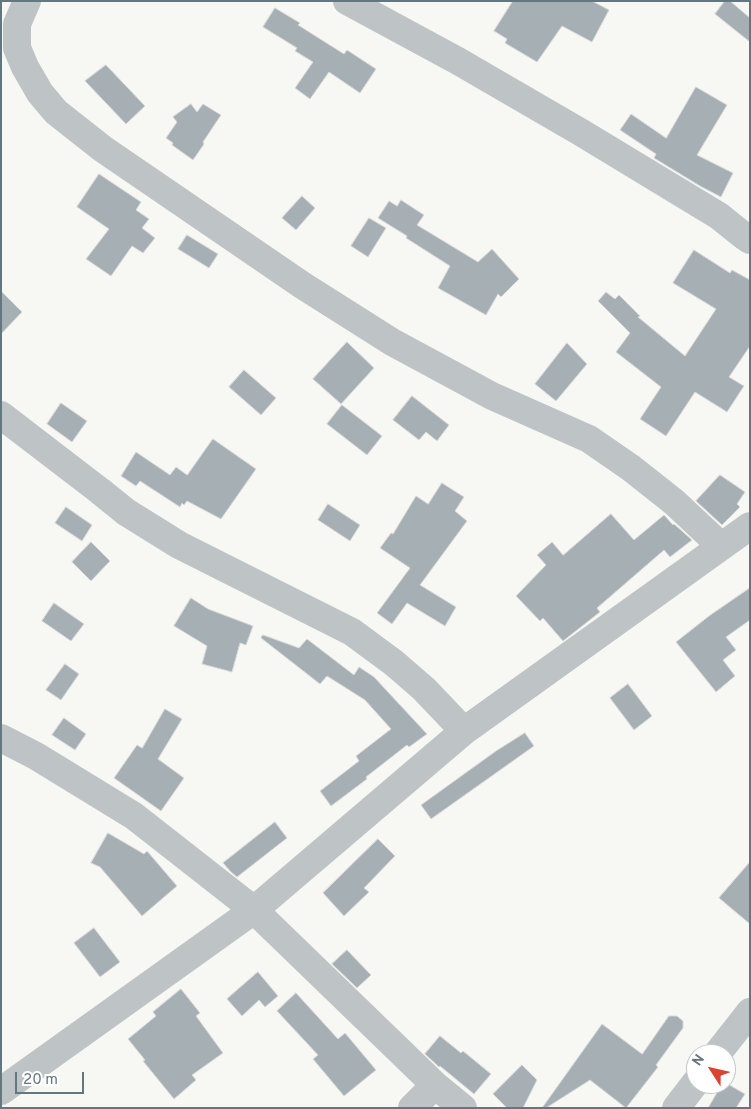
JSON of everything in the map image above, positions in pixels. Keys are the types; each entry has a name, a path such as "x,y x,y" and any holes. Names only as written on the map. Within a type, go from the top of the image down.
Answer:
{"street":[{"path":"27,1 17,24 17,48 25,67 40,93 56,112 103,150 302,285 392,342 492,396 589,439 631,468 674,502 721,546"},
{"path":"347,1 582,133 719,216 750,240"},
{"path":"1,415 126,512 179,545 352,632 394,663 424,689 464,731"},
{"path":"1,1090 254,910 464,731 750,526"},
{"path":"1,738 36,756 134,816 254,910 435,1085 464,1108"},
{"path":"725,1044 750,1012"},
{"path":"412,1108 435,1085"},
{"path":"676,1108 687,1094"}],"building":[{"path":"513,1 592,1 609,10 592,42 562,26 537,62 505,43 507,39 494,31"},
{"path":"725,1 730,1 750,18 750,42 715,14"},
{"path":"275,8 344,54 347,50 376,69 360,93 329,72 310,99 295,88 313,62 295,51 297,48 263,27"},
{"path":"106,65 145,106 126,124 85,81"},
{"path":"696,87 727,105 697,155 733,173 721,197 654,158 656,154 620,130 631,114 666,138"},
{"path":"191,104 197,112 203,104 221,115 193,160 172,145 173,143 166,138 177,122 173,117"},
{"path":"99,174 141,202 136,210 149,219 142,228 155,238 143,253 132,246 111,276 86,259 109,229 77,207"},
{"path":"302,196 315,208 296,230 282,218"},
{"path":"401,200 424,215 417,225 478,262 492,249 519,279 501,297 498,294 486,315 438,288 450,266 378,218 389,201 397,206"},
{"path":"369,218 386,228 368,257 351,246"},
{"path":"187,235 218,254 209,268 178,249"},
{"path":"694,250 730,273 732,270 750,280 750,346 729,377 744,386 727,412 695,392 666,436 640,419 661,387 616,352 630,333 598,301 606,292 615,299 619,295 640,316 638,317 685,356 716,309 673,283"},
{"path":"1,291 22,312 1,334"},
{"path":"347,342 374,368 341,404 313,379"},
{"path":"567,343 587,364 556,401 535,384"},
{"path":"244,370 276,398 261,415 229,387"},
{"path":"412,396 449,425 437,441 426,432 419,440 393,420"},
{"path":"61,403 87,421 72,442 47,424"},
{"path":"342,405 382,436 367,455 327,424"},
{"path":"213,439 256,469 221,519 187,501 184,505 182,503 180,507 140,481 136,486 121,476 136,452 170,475 176,467 187,475"},
{"path":"720,475 745,492 737,504 740,507 722,525 696,501"},
{"path":"442,483 464,497 455,511 467,521 420,585 456,607 445,626 407,603 392,624 377,613 410,568 380,548 391,533 393,534 416,496 428,504"},
{"path":"328,504 360,525 350,541 318,520"},
{"path":"66,507 92,525 82,541 55,523"},
{"path":"611,514 634,540 664,515 692,540 670,557 664,550 597,608 600,612 563,641 543,618 540,621 516,596 546,565 537,555 552,542 563,555"},
{"path":"91,542 110,561 91,581 72,562"},
{"path":"750,588 750,620 726,637 736,650 723,660 735,676 716,692 676,642 709,616"},
{"path":"191,598 208,609 253,626 246,645 240,643 232,672 202,664 207,646 174,626"},
{"path":"54,603 84,624 71,641 42,621"},
{"path":"263,635 299,648 307,639 354,675 359,667 374,677 427,734 409,747 407,745 331,806 320,791 359,761 356,756 391,729 365,700 327,676 320,684 261,638"},
{"path":"65,664 79,674 61,700 46,690"},
{"path":"628,684 652,716 634,730 610,698"},
{"path":"165,709 182,719 158,759 184,778 161,811 114,778 137,745 142,748"},
{"path":"64,718 86,734 75,750 52,735"},
{"path":"525,733 534,746 431,819 421,805 496,751"},
{"path":"275,822 287,838 237,877 223,863"},
{"path":"108,833 144,854 147,851 177,886 142,916 100,867 91,863"},
{"path":"378,839 395,856 364,888 369,892 344,916 323,893"},
{"path":"750,862 750,924 719,898"},
{"path":"94,928 120,962 100,977 74,943"},
{"path":"347,950 371,975 357,988 332,964"},
{"path":"258,972 278,996 265,1007 259,1000 242,1016 227,999"},
{"path":"181,989 200,1013 196,1016 223,1053 192,1075 196,1080 174,1099 128,1039 156,1016 153,1012"},
{"path":"296,993 338,1039 345,1033 376,1070 344,1096 313,1059 318,1055 277,1011"},
{"path":"669,1016 677,1016 683,1021 683,1028 656,1065 658,1067 626,1108 590,1080 546,1108 542,1108 602,1024 642,1054"},
{"path":"440,1036 461,1053 463,1051 491,1074 474,1094 425,1054"},
{"path":"522,1065 537,1080 523,1108 507,1108 493,1094"},
{"path":"736,1089 745,1094 736,1108 708,1108 716,1094 736,1094"}]}
